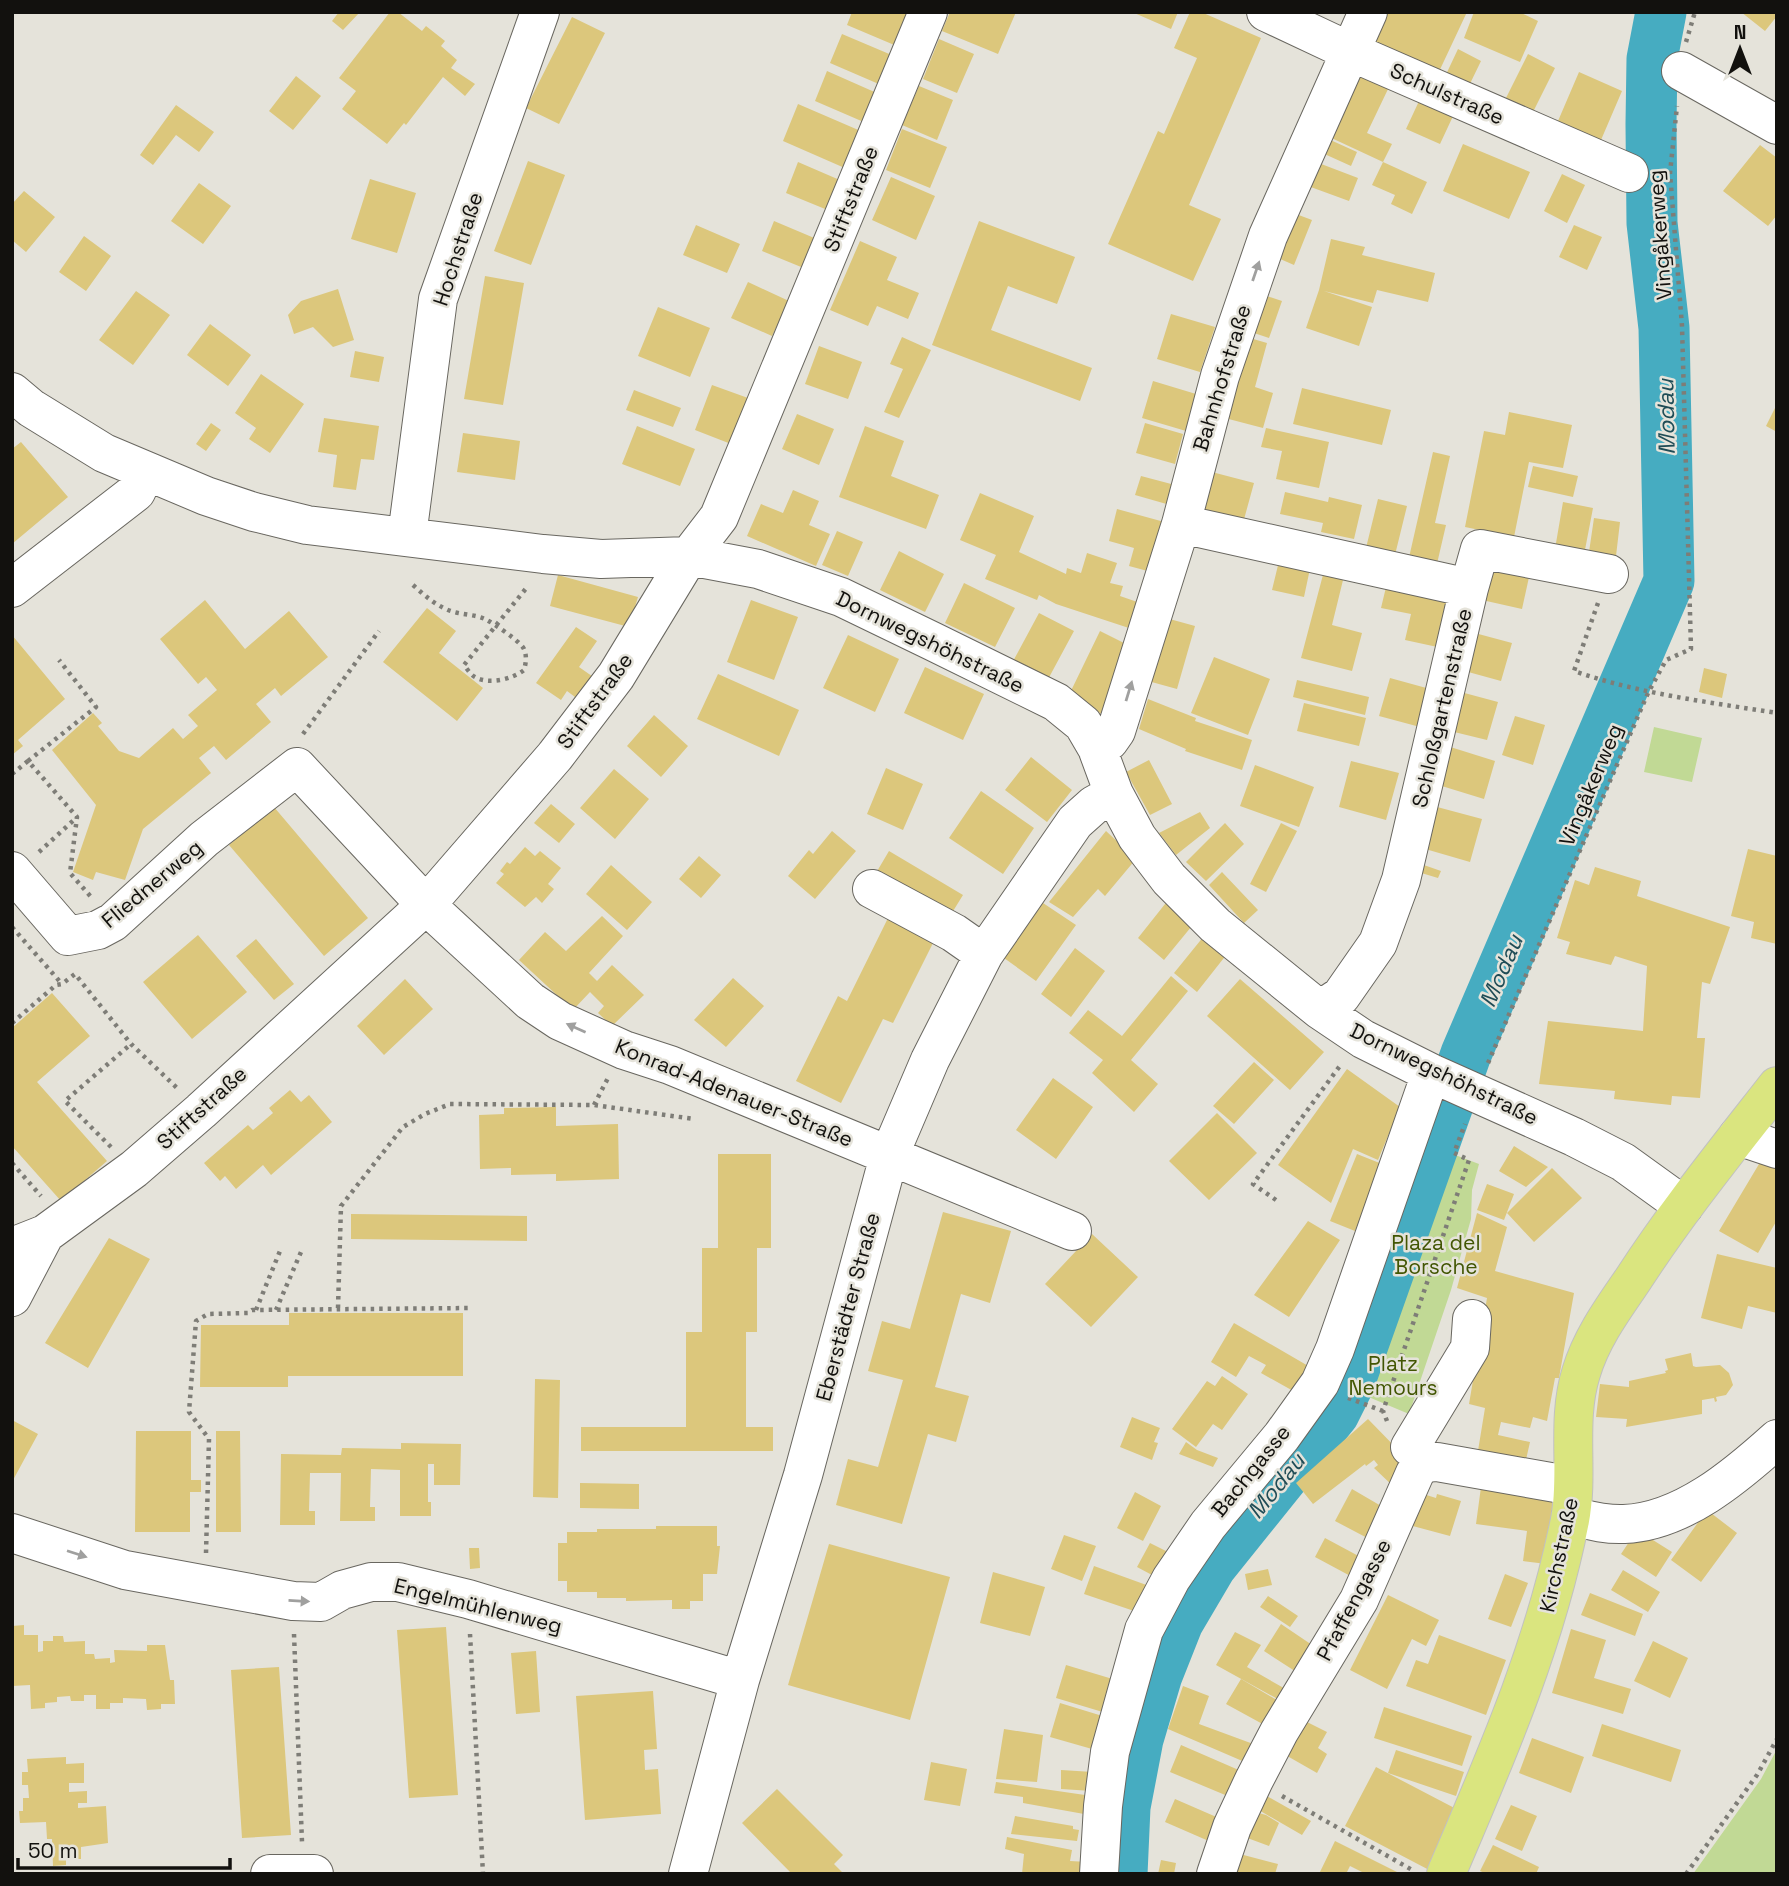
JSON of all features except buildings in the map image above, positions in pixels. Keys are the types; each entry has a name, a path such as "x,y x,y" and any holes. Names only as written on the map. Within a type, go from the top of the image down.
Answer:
{"main road":[{"name":"Kirchstraße","path":"1446,1874 1511,1722 1554,1596 1572,1501 1572,1443 1580,1374 1596,1336 1684,1206 1777,1086"}],"street":[{"name":"Hochstraße","path":"407,536 438,299 540,12"},
{"name":"Stiftstraße","path":"40,1234 134,1168 201,1111 426,905 563,747 616,676 689,556 719,517 928,12"},
{"name":"Schulstraße","path":"1266,12 1629,173"},
{"name":"Bahnhofstraße","path":"1097,748 1109,741 1116,731 1181,524 1220,376 1268,236 1368,12"},
{"path":"1681,71 1777,125"},
{"name":"Dornwegshöhstraße","path":"19,410 104,453 206,496 254,512 307,525 601,559 689,556 758,569 841,597 1056,702 1083,724 1097,748 1114,794 1137,837 1169,879 1215,925 1320,1010 1363,1039 1623,1162 1684,1206"},
{"path":"12,588 136,492 146,471"},
{"name":"Schloßgartenstraße","path":"1181,524 1469,588 1401,880 1378,943 1341,996 1320,1010"},
{"path":"1469,588 1480,549 1609,574"},
{"path":"297,767 426,905"},
{"name":"Fliednerweg","path":"13,873 68,936 98,930 113,922 204,839 297,767"},
{"name":"Eberstädter Straße","path":"688,1874 740,1680 803,1475 889,1156 930,1060 984,954 1075,822 1094,805 1114,794"},
{"path":"872,889 954,933 984,954"},
{"name":"Konrad-Adenauer-Straße","path":"426,905 530,1001 560,1021 624,1050 670,1065 1072,1231"},
{"name":"Bachgasse","path":"1099,1874 1110,1752 1144,1630 1171,1579 1208,1524 1282,1436 1320,1383 1340,1336 1431,1073"},
{"path":"1738,1136 1777,1149"},
{"path":"12,1297 40,1234"},
{"path":"1399,1436 1470,1348 1472,1319"},
{"path":"1572,1501 1598,1523 1626,1524 1651,1519 1682,1508 1744,1468 1777,1439"},
{"name":"Pfaffengasse","path":"1216,1874 1254,1780 1279,1732 1359,1600 1415,1473 1423,1463 1437,1462 1572,1501"},
{"name":"Engelmühlenweg","path":"12,1533 125,1570 293,1601 321,1602 342,1590 370,1583 398,1581 468,1598 740,1680"}],"path":[{"name":"Vingåkerweg","path":"1383,1411 1469,1160 1454,1153 1476,1092 1648,693 1666,660 1691,649 1682,326 1670,173 1673,133"},
{"path":"413,585 434,604 451,612 486,619 494,625 523,648 526,660 524,670 521,674 503,679 487,681 474,677 464,665 494,625 527,587 544,554"},
{"path":"1609,574 1574,671 1648,693 1777,713"},
{"path":"297,767 301,736 379,631"},
{"path":"12,774 96,706 59,660"},
{"path":"28,761 78,817 70,873 113,922"},
{"path":"13,873 78,817"},
{"path":"12,927 62,984"},
{"path":"12,1023 56,985 62,984 75,974 131,1044 201,1111"},
{"path":"1276,1200 1253,1184 1342,1063 1363,1039"},
{"path":"131,1044 65,1101 134,1168"},
{"path":"338,1308 341,1206 403,1127 425,1114 450,1104 593,1105 694,1119"},
{"path":"12,1163 40,1234"},
{"path":"256,1310 280,1251"},
{"path":"276,1310 301,1252"},
{"path":"202,1585 208,1541 209,1439 189,1412 196,1321 208,1314 248,1313 256,1310 472,1308"},
{"path":"1354,1401 1383,1411 1399,1436"},
{"path":"468,1598 483,1874"},
{"path":"293,1601 296,1873"},
{"path":"1686,1874 1757,1775 1777,1739"},
{"path":"1254,1780 1419,1874"}],"green space":[{"path":"1654,727 1702,738 1692,782 1644,772"},
{"path":"1429,1105 1458,1119 1417,1236 1450,1153 1479,1164 1472,1190 1471,1219 1451,1290 1409,1414 1359,1393 1342,1427 1204,1600 1178,1656 1143,1801 1138,1874 1108,1874 1140,1679 1200,1557 1330,1397"},
{"path":"1777,1749 1777,1874 1693,1874 1761,1779"}],"waterway":[{"name":"Modau","path":"1122,1874 1125,1807 1138,1739 1157,1675 1178,1622 1211,1566 1334,1413 1350,1381 1466,1054 1669,581 1664,328 1652,223 1652,59 1661,12"}],"park label":[{"name":"Plaza del Borsche","path":"1436,1255"},
{"name":"Platz Nemours","path":"1393,1376"}]}
